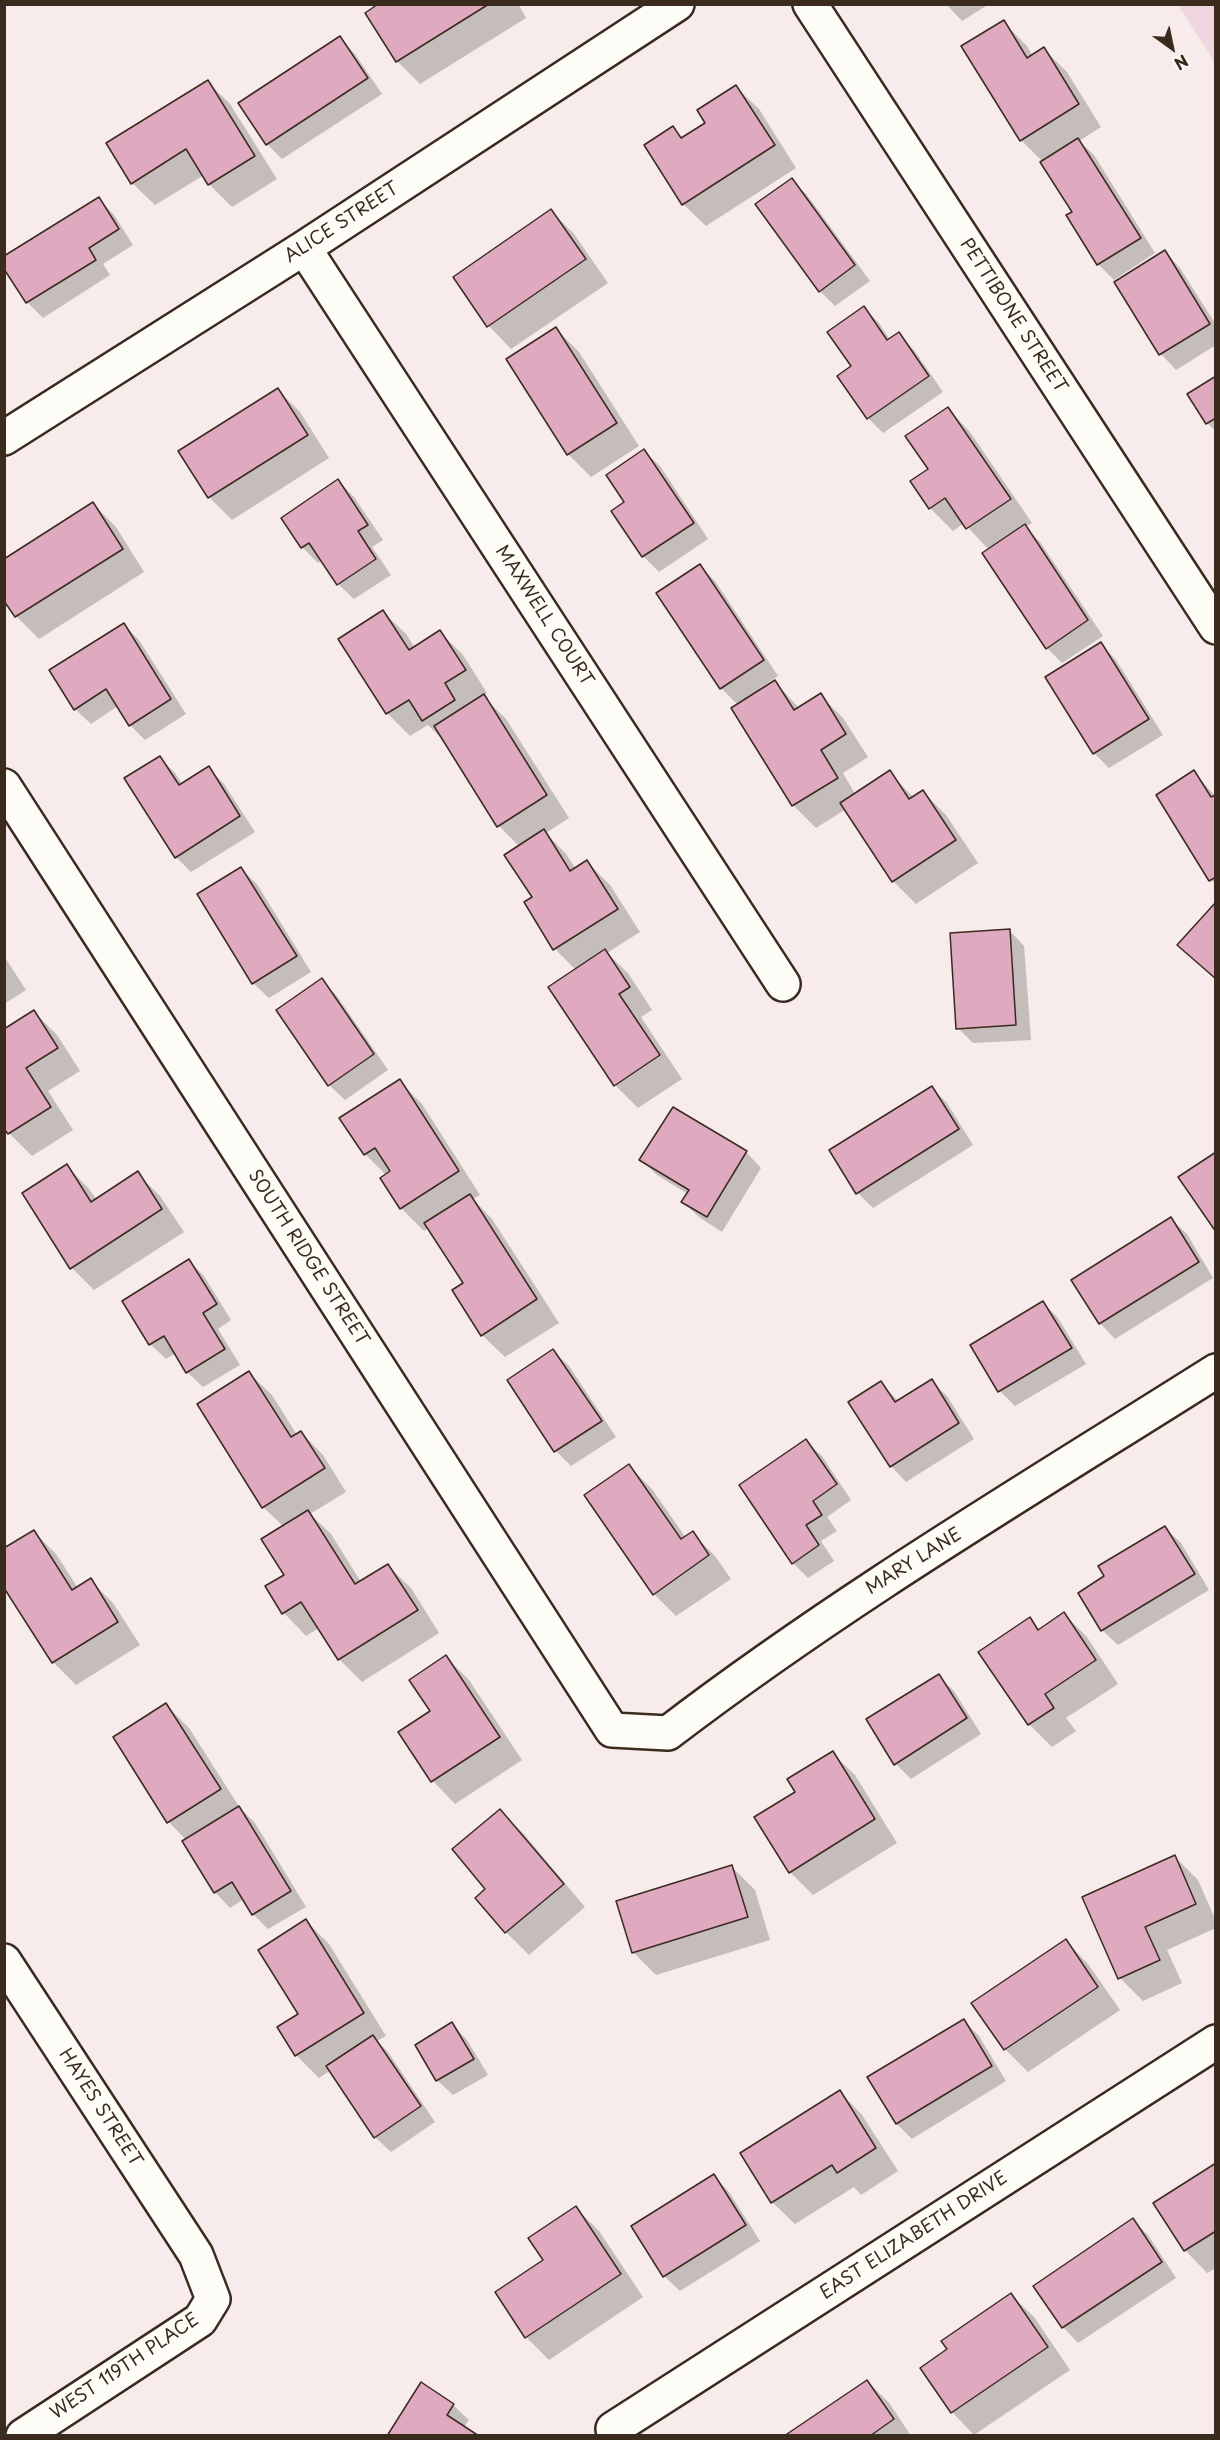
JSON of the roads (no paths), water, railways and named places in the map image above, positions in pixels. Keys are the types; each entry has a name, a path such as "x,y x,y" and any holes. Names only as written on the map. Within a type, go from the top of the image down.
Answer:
{"street":[{"name":"ALICE STREET","path":"4,438 304,248 677,4"},
{"name":"PETTIBONE STREET","path":"810,4 1215,627"},
{"name":"MAXWELL COURT","path":"304,248 783,984"},
{"name":"SOUTH RIDGE STREET","path":"4,786 612,1730"},
{"name":"MARY LANE","path":"612,1730 668,1733 830,1616 1215,1371"},
{"name":"HAYES STREET","path":"4,1961 196,2255"},
{"name":"EAST ELIZABETH DRIVE","path":"615,2432 1215,2042"},
{"name":"WEST 119TH PLACE","path":"23,2436 200,2320 213,2299 196,2255"}]}
